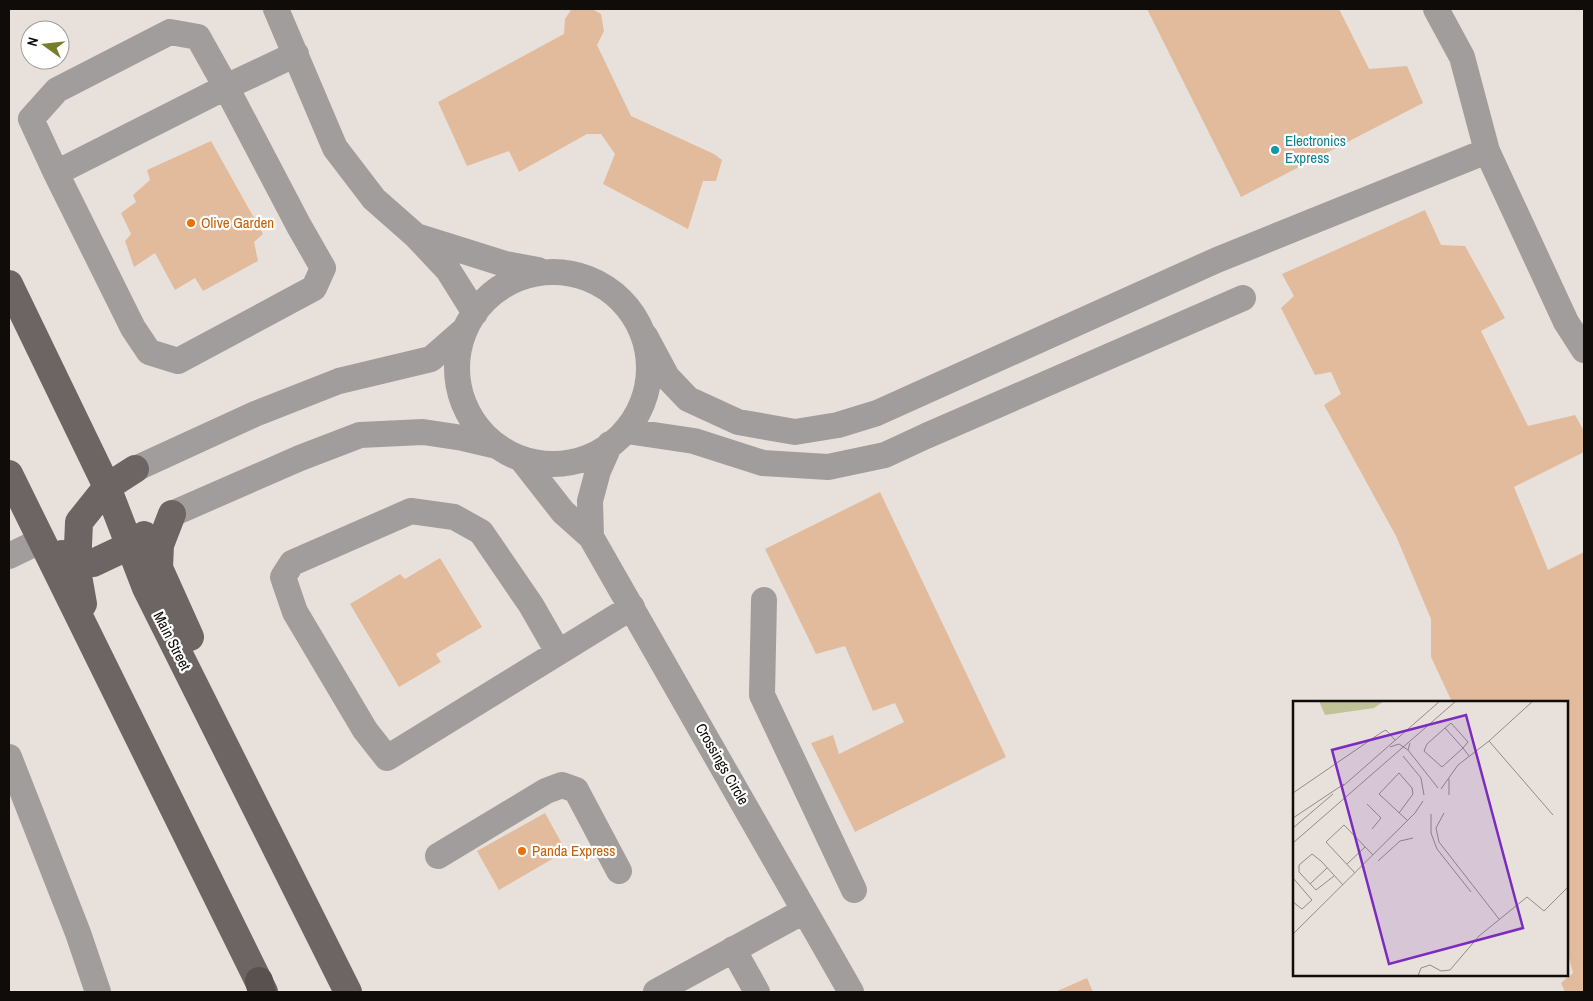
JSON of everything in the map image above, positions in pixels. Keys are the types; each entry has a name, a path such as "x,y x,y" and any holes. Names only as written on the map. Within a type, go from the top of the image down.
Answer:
{"main road":[{"name":"Main Street","path":"9,284 107,487 146,588 348,992"},
{"path":"78,426 101,457 117,468 135,469"},
{"path":"88,633 77,570 79,522 107,487 135,469"},
{"path":"9,474 262,988"},
{"path":"42,540 65,556 93,563 129,546 172,514"},
{"path":"172,514 160,545 159,568 348,992"}],"lane":[{"path":"276,9 335,148 374,199 416,236 448,270 469,322 456,364 460,396 474,426 493,445"},
{"path":"1436,9 1462,57 1487,151 1566,322 1584,350"},
{"path":"170,32 198,36 226,87 323,268 314,288 178,361 149,352 133,328 31,119 57,90 170,32"},
{"path":"56,173 226,87 296,54"},
{"path":"416,236 505,264 543,271 581,274 611,290 629,307 667,376 688,399 738,422 795,432 838,425 877,413 1217,260 1487,151"},
{"path":"135,469 255,414 338,381 431,359 511,280 543,271"},
{"path":"172,514 300,458 360,435 423,432 463,438 493,445 523,461 560,465 593,457 619,437 694,441 763,463 828,467 885,455 1243,298"},
{"path":"592,537 590,501 598,471 619,437 643,404 650,370 645,336"},
{"path":"523,461 563,512 592,537"},
{"path":"558,652 531,605 481,532 454,517 411,511 292,563 283,576 295,612 365,730 387,758 632,607"},
{"name":"Crossings Circle","path":"592,537 852,992"},
{"path":"9,556 42,540"},
{"path":"764,600 762,695 854,890"},
{"path":"9,757 78,934 98,992"},
{"path":"438,856 546,791 562,784 576,790 619,871"},
{"path":"656,992 804,911"},
{"path":"733,949 757,992"}],"building":[{"path":"592,9 601,14 604,31 597,45 631,116 714,154 722,160 716,181 703,181 688,229 603,184 615,154 601,134 587,134 519,172 509,151 467,166 438,102 564,34 565,19 571,10"},
{"name":"Electronics Express","path":"1147,9 1339,9 1369,69 1407,66 1423,103 1241,197"},
{"name":"Olive Garden","path":"211,141 263,234 254,242 258,261 203,291 195,278 175,290 155,253 134,267 125,241 131,234 121,213 136,202 133,195 150,180 147,170"},
{"path":"1425,210 1441,245 1465,246 1505,318 1481,331 1528,426 1575,415 1584,431 1584,452 1514,487 1548,570 1584,552 1584,992 1565,992 1561,983 1573,973 1568,954 1568,701 1452,701 1431,657 1431,619 1396,536 1324,405 1341,394 1331,372 1315,375 1281,308 1294,296 1282,274"},
{"path":"880,492 1006,757 855,832 811,743 833,735 839,754 904,722 895,703 873,711 845,646 816,654 765,549"},
{"path":"440,558 482,627 436,654 441,662 399,687 350,604 400,574 405,579"},
{"name":"Panda Express","path":"545,813 566,851 499,890 477,851"},
{"path":"1087,978 1093,992 1055,992"}],"place":[{"name":"Electronics Express","path":"1275,150"},
{"name":"Olive Garden","path":"191,223"},
{"name":"Panda Express","path":"522,851"}]}
